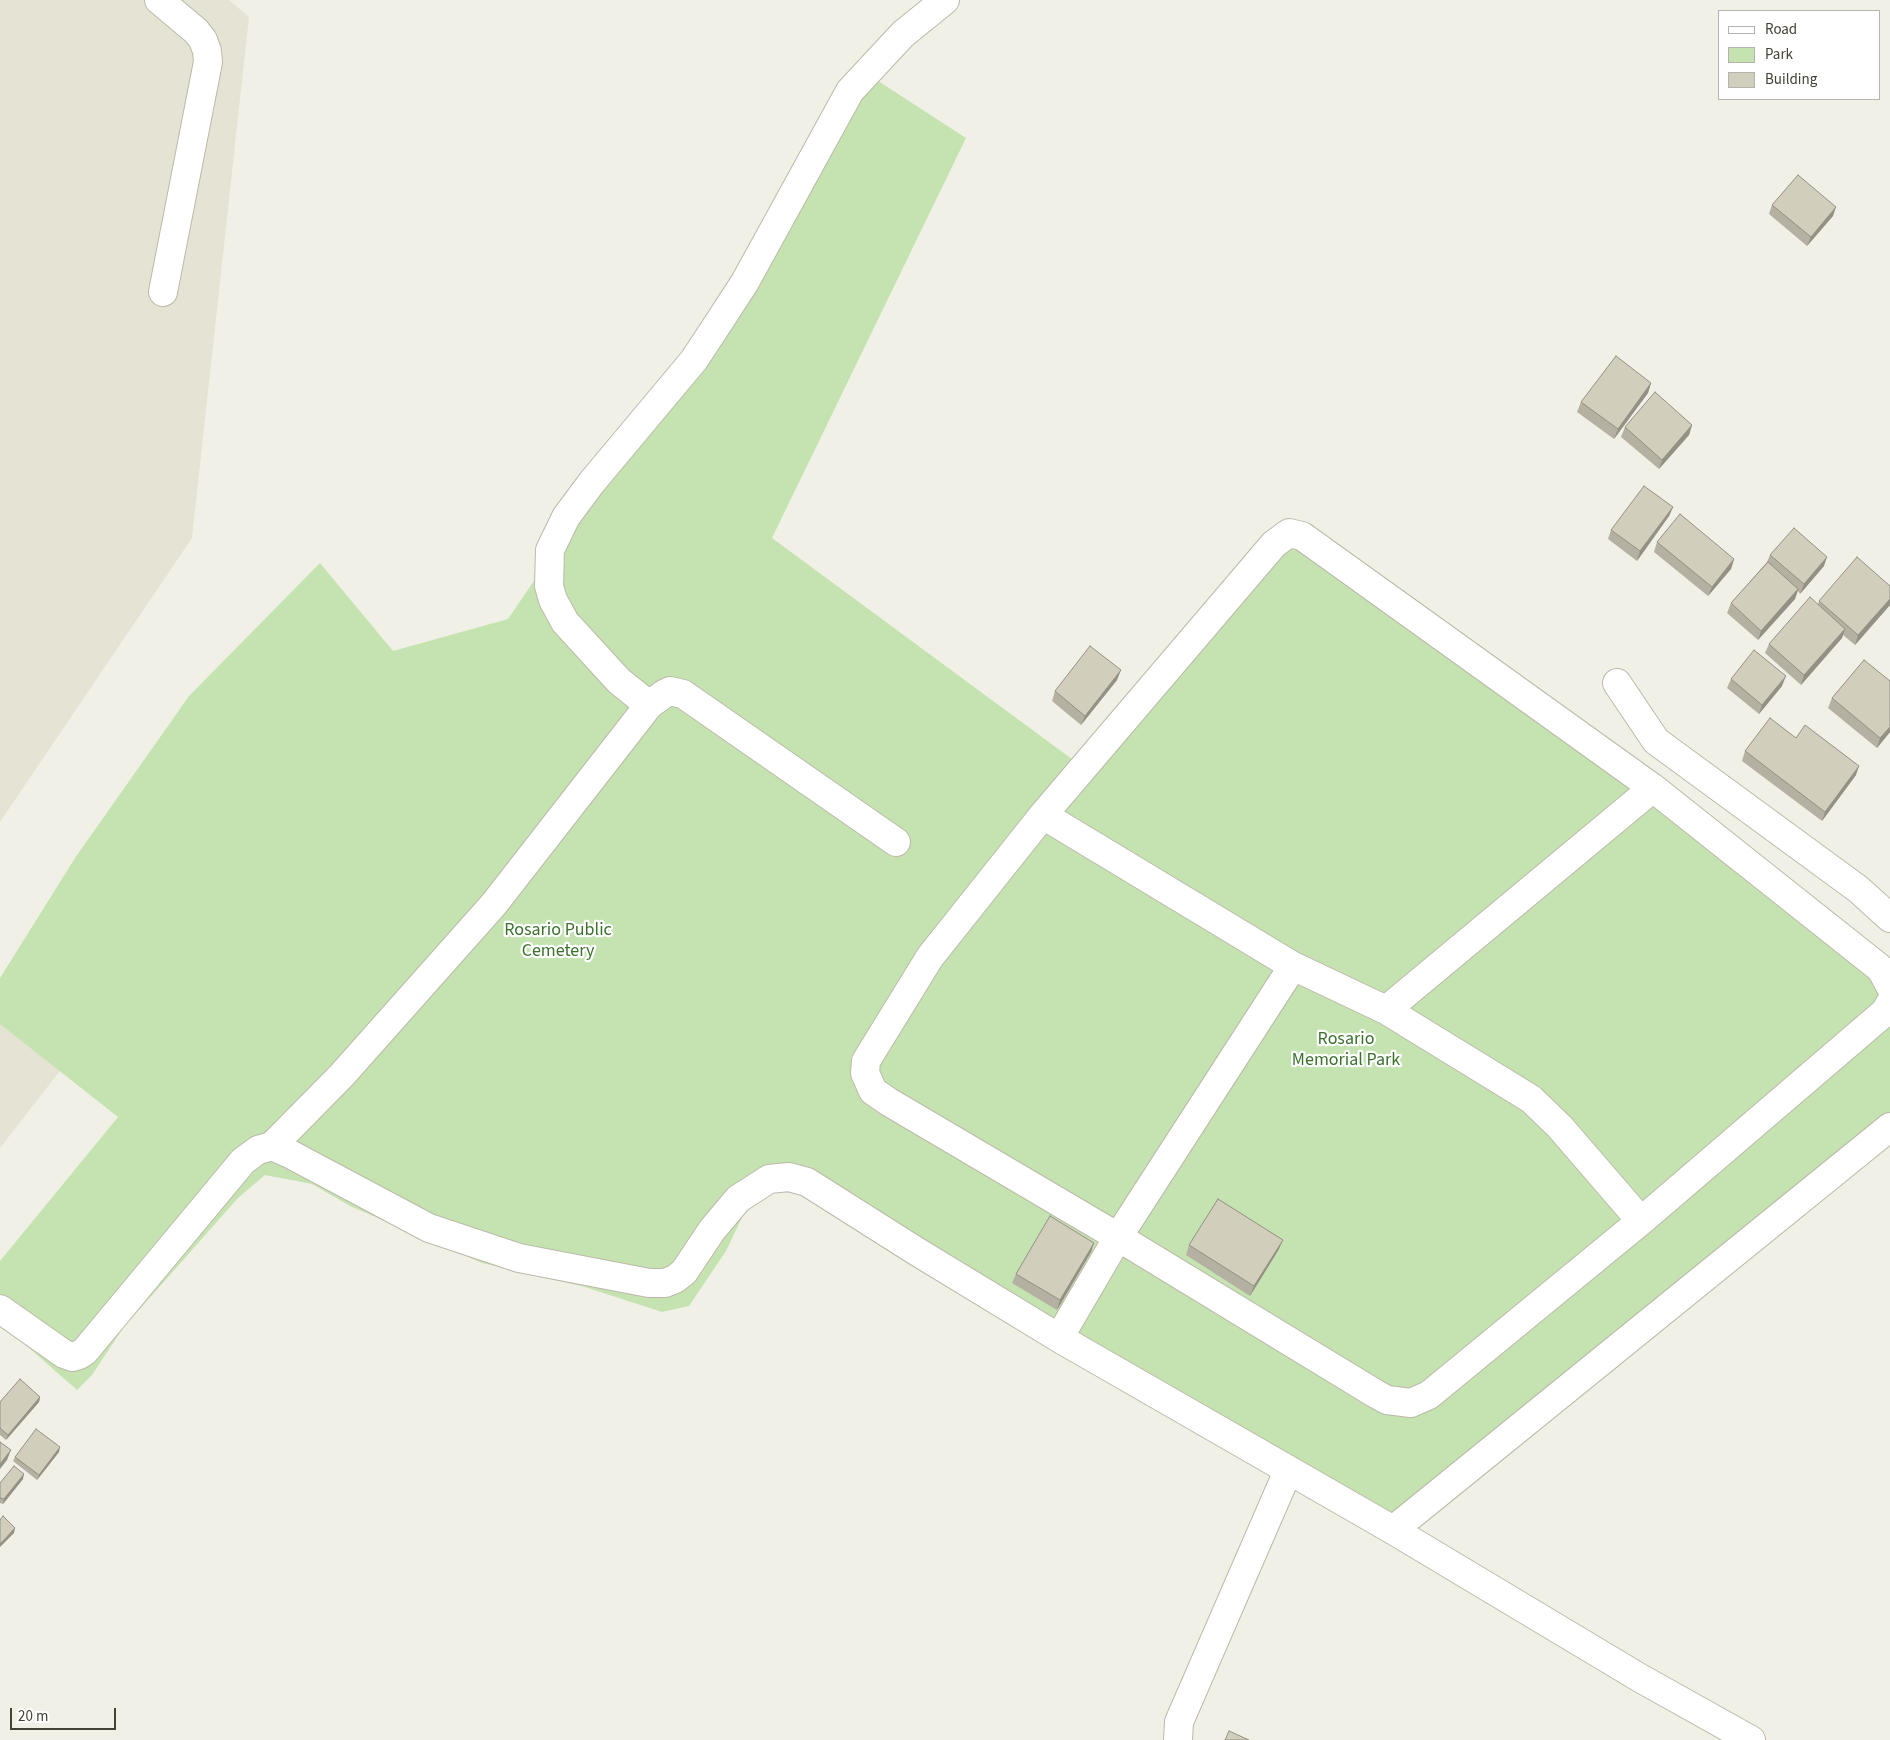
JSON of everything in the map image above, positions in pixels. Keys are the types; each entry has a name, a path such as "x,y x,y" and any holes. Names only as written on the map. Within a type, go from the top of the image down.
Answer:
{"street":[{"path":"159,0 196,31 207,51 208,62 163,292"},
{"path":"649,705 619,681 565,622 553,600 549,586 550,550 566,517 592,482 694,360 746,282 850,91 903,34 945,0"},
{"path":"1890,986 1881,969 1653,788 1302,536 1289,533 1274,544 1043,815 930,958 866,1061 865,1073 873,1091 889,1102 1118,1237 1376,1394 1387,1400 1412,1403 1429,1395 1641,1221 1885,1012 1890,1003"},
{"path":"1617,683 1656,741 1858,889 1890,918"},
{"path":"0,1309 64,1354 72,1357 79,1355 92,1343 243,1161 258,1150 272,1146 342,1075 494,904 649,705 670,691 683,694 896,842"},
{"path":"1386,1010 1653,788"},
{"path":"1043,815 1293,966 1386,1010 1531,1099 1560,1127 1641,1221"},
{"path":"1059,1338 1118,1237 1293,966"},
{"path":"1393,1530 1890,1127"},
{"path":"272,1146 429,1228 519,1258 649,1283 665,1283 675,1279 684,1272 712,1230 738,1199 769,1179 790,1177 807,1182 1059,1338 1393,1530 1640,1678 1751,1740"},
{"path":"1178,1740 1179,1722 1288,1470"}],"shaded area":[{"path":"0,0 229,0 249,17 192,538 0,822"},
{"path":"0,1017 73,1054 0,1148"}],"green space":[{"path":"875,79 966,138 772,538 1084,768 1281,522 1890,984 1890,1135 1408,1527 863,1214 803,1166 748,1205 726,1251 689,1306 662,1312 585,1287 482,1263 350,1206 312,1184 265,1175 238,1198 123,1328 92,1375 77,1390 20,1340 0,1326 0,1261 118,1117 0,1024 0,978 75,858 189,696 320,563 393,651 508,619"}],"building":[{"path":"1798,175 1836,207 1811,237 1772,205"},
{"path":"1616,356 1651,383 1618,429 1581,402"},
{"path":"1655,392 1692,425 1662,460 1625,427"},
{"path":"1644,486 1673,507 1640,551 1611,530"},
{"path":"1680,514 1734,559 1712,587 1657,542"},
{"path":"1794,528 1827,557 1804,584 1770,555"},
{"path":"1857,557 1890,586 1890,599 1858,635 1819,601"},
{"path":"1768,562 1798,589 1761,631 1731,603"},
{"path":"1810,597 1845,629 1804,675 1769,644"},
{"path":"1090,646 1121,670 1085,716 1055,691"},
{"path":"1754,650 1786,676 1762,705 1731,679"},
{"path":"1864,660 1890,681 1890,727 1880,738 1832,698"},
{"path":"1770,718 1796,738 1805,725 1859,766 1825,812 1745,751"},
{"path":"1218,1199 1283,1240 1254,1286 1189,1245"},
{"path":"1050,1216 1094,1243 1060,1300 1016,1274"},
{"path":"20,1379 40,1397 8,1435 0,1428 0,1402"},
{"path":"36,1429 60,1447 39,1475 15,1457"},
{"path":"0,1442 11,1450 0,1464"},
{"path":"14,1466 24,1474 4,1499 0,1498 0,1483"},
{"path":"3,1516 15,1528 0,1544 0,1520"},
{"path":"1229,1731 1249,1740 1225,1740"}],"park label":[{"name":"Rosario Public Cemetery","path":"558,941"},
{"name":"Rosario Memorial Park","path":"1346,1050"}]}
